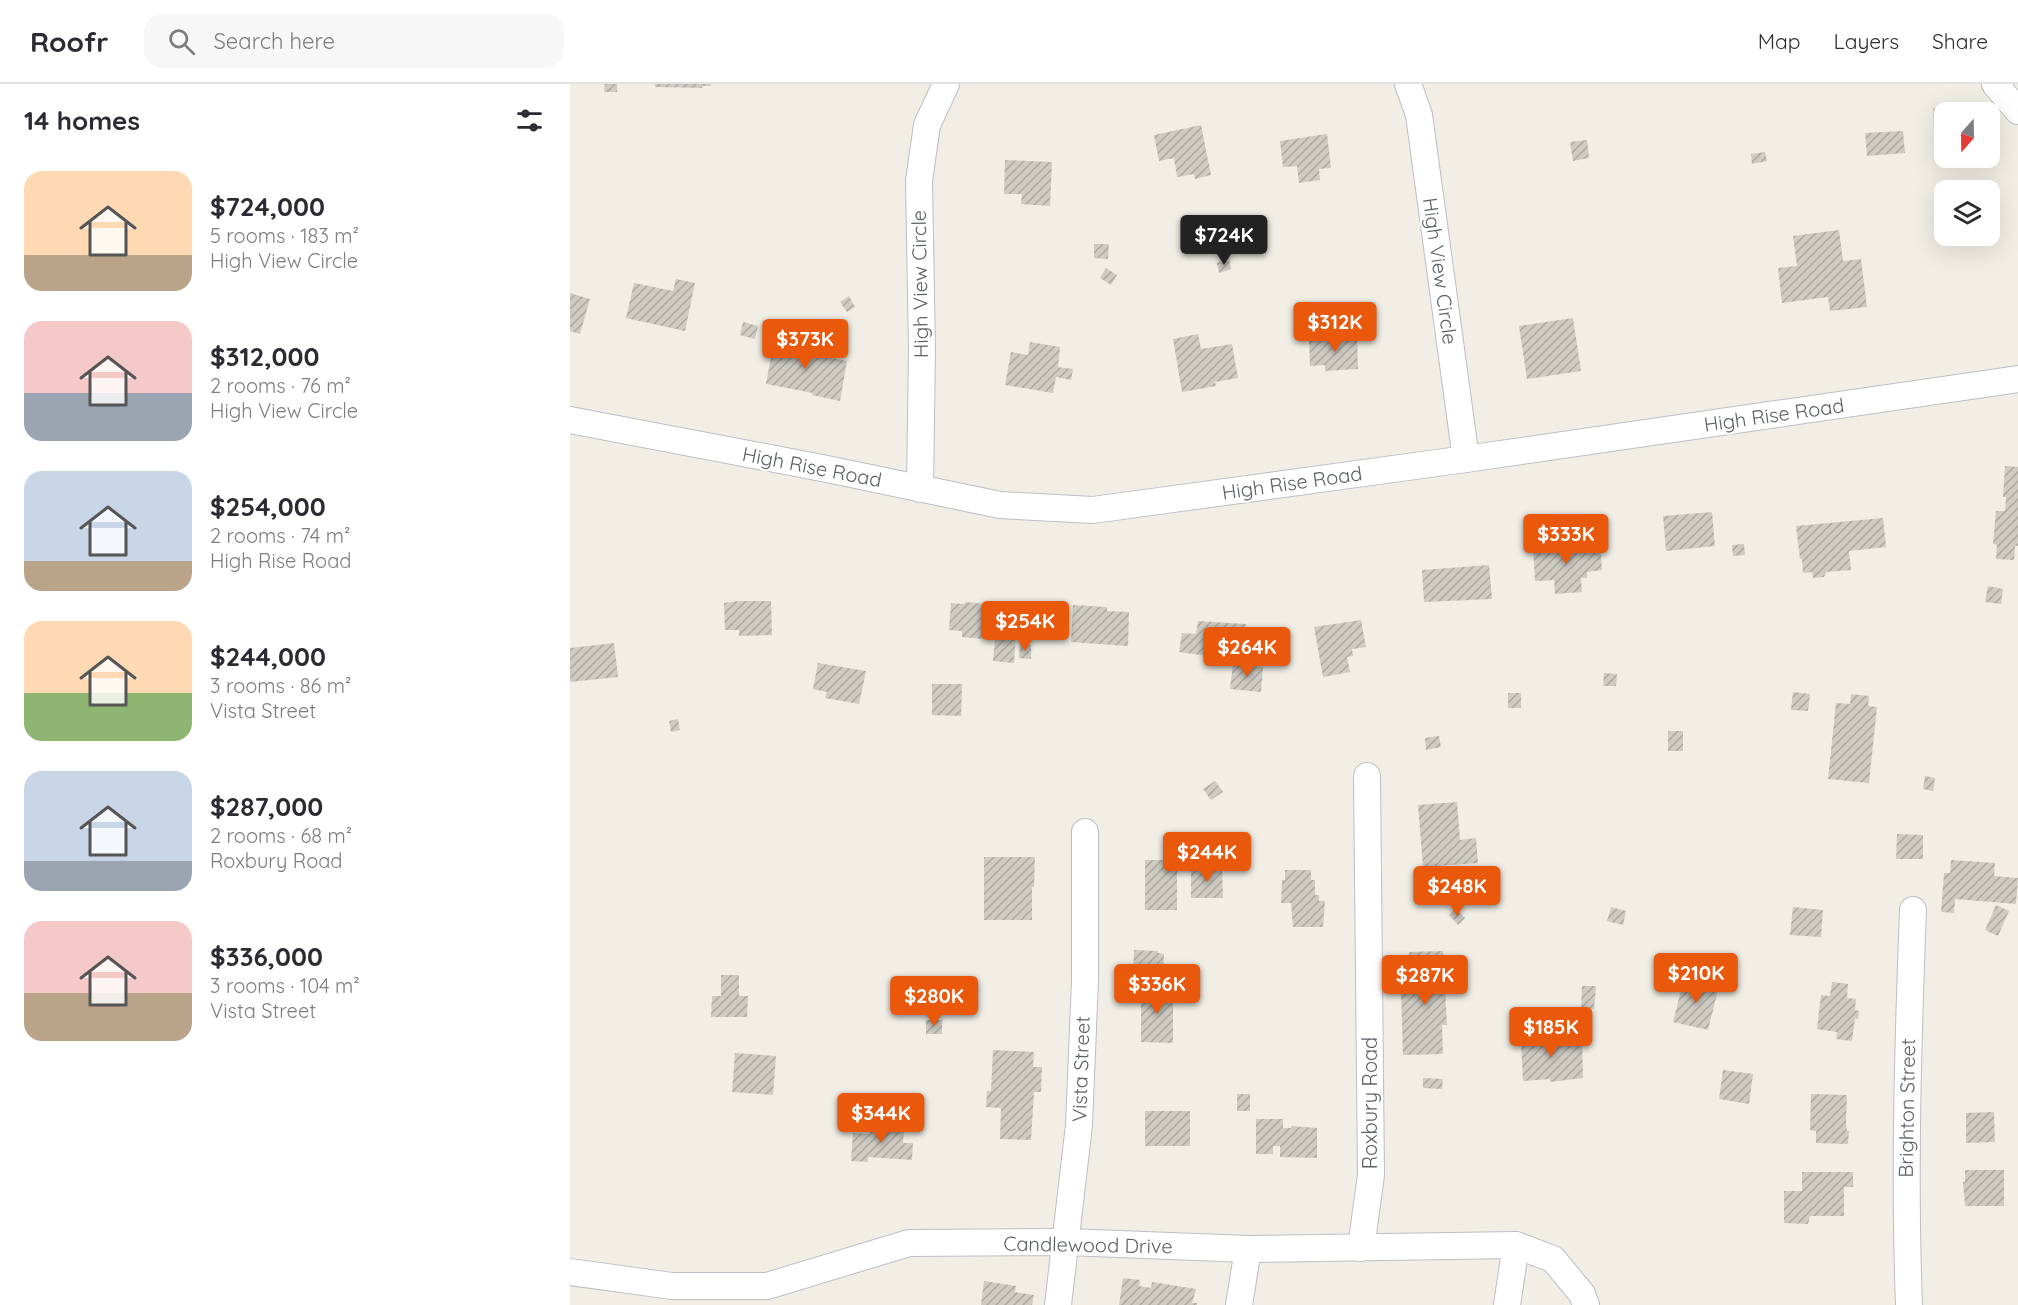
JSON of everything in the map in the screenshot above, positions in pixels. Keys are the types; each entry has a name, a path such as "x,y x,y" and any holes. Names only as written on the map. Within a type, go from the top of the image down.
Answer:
{"street":[{"name":"High View Circle","path":"920,489 922,350 919,181 927,125 946,84"},
{"name":"High View Circle","path":"1408,84 1419,115 1466,459"},
{"path":"1995,84 2018,111"},
{"name":"High Rise Road","path":"570,420 1000,505 1093,510 1466,459 2018,379"},
{"name":"Roxbury Road","path":"1360,1248 1371,1175 1367,777"},
{"name":"Vista Street","path":"1058,1305 1079,1125 1085,980 1085,832"},
{"name":"Brighton Street","path":"1909,1305 1906,1223 1907,1071 1913,910"},
{"name":"Candlewood Drive","path":"570,1272 672,1286 767,1286 909,1243 1067,1242 1248,1249 1516,1245 1553,1259 1582,1294 1586,1305"},
{"path":"1507,1305 1516,1245"},
{"path":"1239,1305 1248,1249"}],"building":[{"path":"605,84 617,84 617,92 604,92"},
{"path":"655,84 711,84 711,86 702,86 702,88 655,87"},
{"path":"1201,125 1211,175 1195,179 1194,174 1177,177 1174,158 1159,161 1154,135"},
{"path":"1903,131 1905,153 1867,156 1865,133"},
{"path":"1327,134 1331,168 1319,169 1320,180 1299,183 1297,166 1283,167 1280,141"},
{"path":"1587,140 1589,158 1573,161 1570,142"},
{"path":"1765,152 1767,161 1752,164 1751,154"},
{"path":"1005,160 1052,162 1050,206 1021,204 1022,194 1004,194"},
{"path":"1839,230 1843,261 1861,259 1867,307 1830,311 1828,297 1782,303 1778,268 1797,266 1793,236"},
{"path":"1094,244 1109,244 1108,259 1094,258"},
{"path":"1229,260 1231,269 1219,273 1217,263"},
{"path":"1106,268 1117,275 1111,285 1100,278"},
{"path":"676,279 695,283 685,331 626,318 634,283 673,291"},
{"path":"570,293 590,299 580,334 570,331"},
{"path":"849,296 855,307 847,312 840,302"},
{"path":"1573,318 1581,371 1527,379 1519,326"},
{"path":"743,322 758,326 755,339 740,335"},
{"path":"780,332 801,336 798,352 847,361 840,401 766,384 773,347 777,348"},
{"path":"1198,334 1201,349 1232,344 1238,378 1215,382 1216,386 1182,392 1173,339"},
{"path":"1357,335 1358,369 1325,371 1325,365 1310,366 1309,339"},
{"path":"1030,342 1060,347 1058,367 1073,369 1071,380 1056,377 1053,393 1005,385 1011,352 1028,355"},
{"path":"2005,466 2018,467 2018,546 2015,546 2014,560 1996,559 1997,545 1993,544 1996,511 2005,511 2006,497 2003,497"},
{"path":"1712,512 1715,546 1666,551 1663,516"},
{"path":"1883,518 1886,547 1849,551 1851,570 1826,572 1824,577 1813,578 1812,572 1803,573 1796,526"},
{"path":"1585,543 1585,545 1600,544 1602,570 1587,572 1587,578 1581,578 1582,592 1555,594 1554,580 1535,581 1533,547"},
{"path":"1744,544 1745,555 1733,556 1732,545"},
{"path":"1489,565 1492,599 1424,602 1422,570"},
{"path":"1988,586 2003,589 2001,604 1985,602"},
{"path":"771,601 772,635 739,636 739,630 725,630 724,603"},
{"path":"965,602 1018,607 1014,663 993,661 995,640 962,637 962,631 949,630 951,603 965,604"},
{"path":"1073,605 1107,607 1107,611 1129,612 1128,646 1071,642"},
{"path":"1361,620 1366,647 1352,649 1353,656 1347,657 1350,672 1323,677 1314,627"},
{"path":"1198,621 1246,624 1243,654 1228,652 1228,659 1179,652 1182,633 1196,634"},
{"path":"614,643 618,677 570,682 570,648"},
{"path":"1020,644 1031,645 1031,659 1019,658"},
{"path":"818,663 866,671 859,704 825,698 827,692 813,689"},
{"path":"1233,664 1263,667 1261,692 1230,689"},
{"path":"1604,673 1617,674 1616,686 1603,686"},
{"path":"932,684 962,684 961,716 932,715"},
{"path":"1793,692 1810,694 1808,711 1791,710"},
{"path":"1508,693 1521,693 1521,708 1508,708"},
{"path":"1851,694 1869,696 1868,706 1877,707 1869,783 1828,779 1836,703 1850,704"},
{"path":"678,719 680,730 671,732 669,721"},
{"path":"1668,731 1683,731 1683,751 1668,751"},
{"path":"1439,736 1441,747 1426,750 1425,738"},
{"path":"1925,776 1935,778 1933,791 1923,789"},
{"path":"1215,781 1223,792 1211,800 1203,789"},
{"path":"1457,802 1460,840 1476,838 1478,863 1423,867 1418,805"},
{"path":"1897,834 1923,835 1923,859 1896,859"},
{"path":"984,857 1035,857 1032,920 984,920"},
{"path":"1145,860 1177,860 1177,910 1145,910"},
{"path":"1951,860 1995,863 1994,876 2018,878 2016,904 1955,899 1954,913 1941,912 1944,873 1950,873"},
{"path":"1222,867 1223,898 1191,898 1191,868"},
{"path":"1285,870 1311,870 1311,880 1315,880 1315,895 1319,895 1319,901 1325,901 1323,927 1293,927 1291,903 1281,903"},
{"path":"1996,905 2009,911 1998,936 1985,930"},
{"path":"1611,907 1626,911 1623,925 1607,921"},
{"path":"1793,907 1823,910 1821,937 1790,935"},
{"path":"1456,909 1465,918 1458,925 1449,915"},
{"path":"1134,950 1158,951 1164,954 1163,979 1133,980"},
{"path":"1443,951 1447,1025 1442,1025 1443,1054 1403,1055 1401,992 1422,991 1421,981 1410,981 1409,952"},
{"path":"721,975 739,975 739,996 748,996 747,1017 711,1017 712,996 721,996"},
{"path":"1684,978 1719,986 1708,1030 1673,1022"},
{"path":"1832,982 1848,984 1847,998 1856,999 1855,1010 1859,1011 1858,1019 1855,1018 1852,1041 1836,1039 1837,1032 1817,1029 1821,995 1830,996"},
{"path":"1582,986 1596,986 1594,1009 1581,1008"},
{"path":"1141,988 1173,988 1173,1043 1141,1042"},
{"path":"926,1020 942,1020 942,1034 926,1034"},
{"path":"1546,1029 1546,1041 1582,1040 1583,1078 1550,1082 1550,1079 1523,1081 1521,1042 1525,1042 1525,1030"},
{"path":"993,1050 1034,1052 1033,1067 1042,1067 1041,1092 1034,1092 1031,1140 1000,1139 1001,1108 986,1107 987,1091 991,1091"},
{"path":"735,1053 776,1056 773,1095 732,1092"},
{"path":"1723,1070 1753,1074 1749,1104 1719,1099"},
{"path":"1423,1078 1443,1079 1442,1089 1423,1088"},
{"path":"1237,1094 1250,1094 1250,1111 1237,1111"},
{"path":"1811,1094 1847,1095 1848,1144 1816,1143 1816,1131 1810,1130"},
{"path":"1145,1111 1190,1111 1190,1146 1145,1146"},
{"path":"1994,1112 1995,1142 1966,1143 1966,1113"},
{"path":"1256,1119 1283,1119 1283,1128 1292,1126 1317,1128 1317,1158 1280,1157 1280,1146 1273,1146 1273,1154 1256,1154"},
{"path":"879,1122 890,1122 890,1128 904,1129 903,1143 913,1143 912,1160 868,1157 868,1162 851,1161 853,1133 870,1134 870,1127 878,1128"},
{"path":"1965,1170 2004,1170 2004,1206 1965,1206 1963,1182 1965,1182"},
{"path":"1802,1172 1853,1172 1853,1187 1844,1187 1844,1216 1810,1216 1808,1224 1784,1223 1784,1191 1802,1191"},
{"path":"1123,1278 1140,1280 1139,1286 1151,1288 1152,1282 1196,1289 1192,1303 1197,1303 1197,1305 1119,1305"},
{"path":"984,1281 1016,1286 1015,1292 1034,1295 1032,1305 981,1305"}]}
